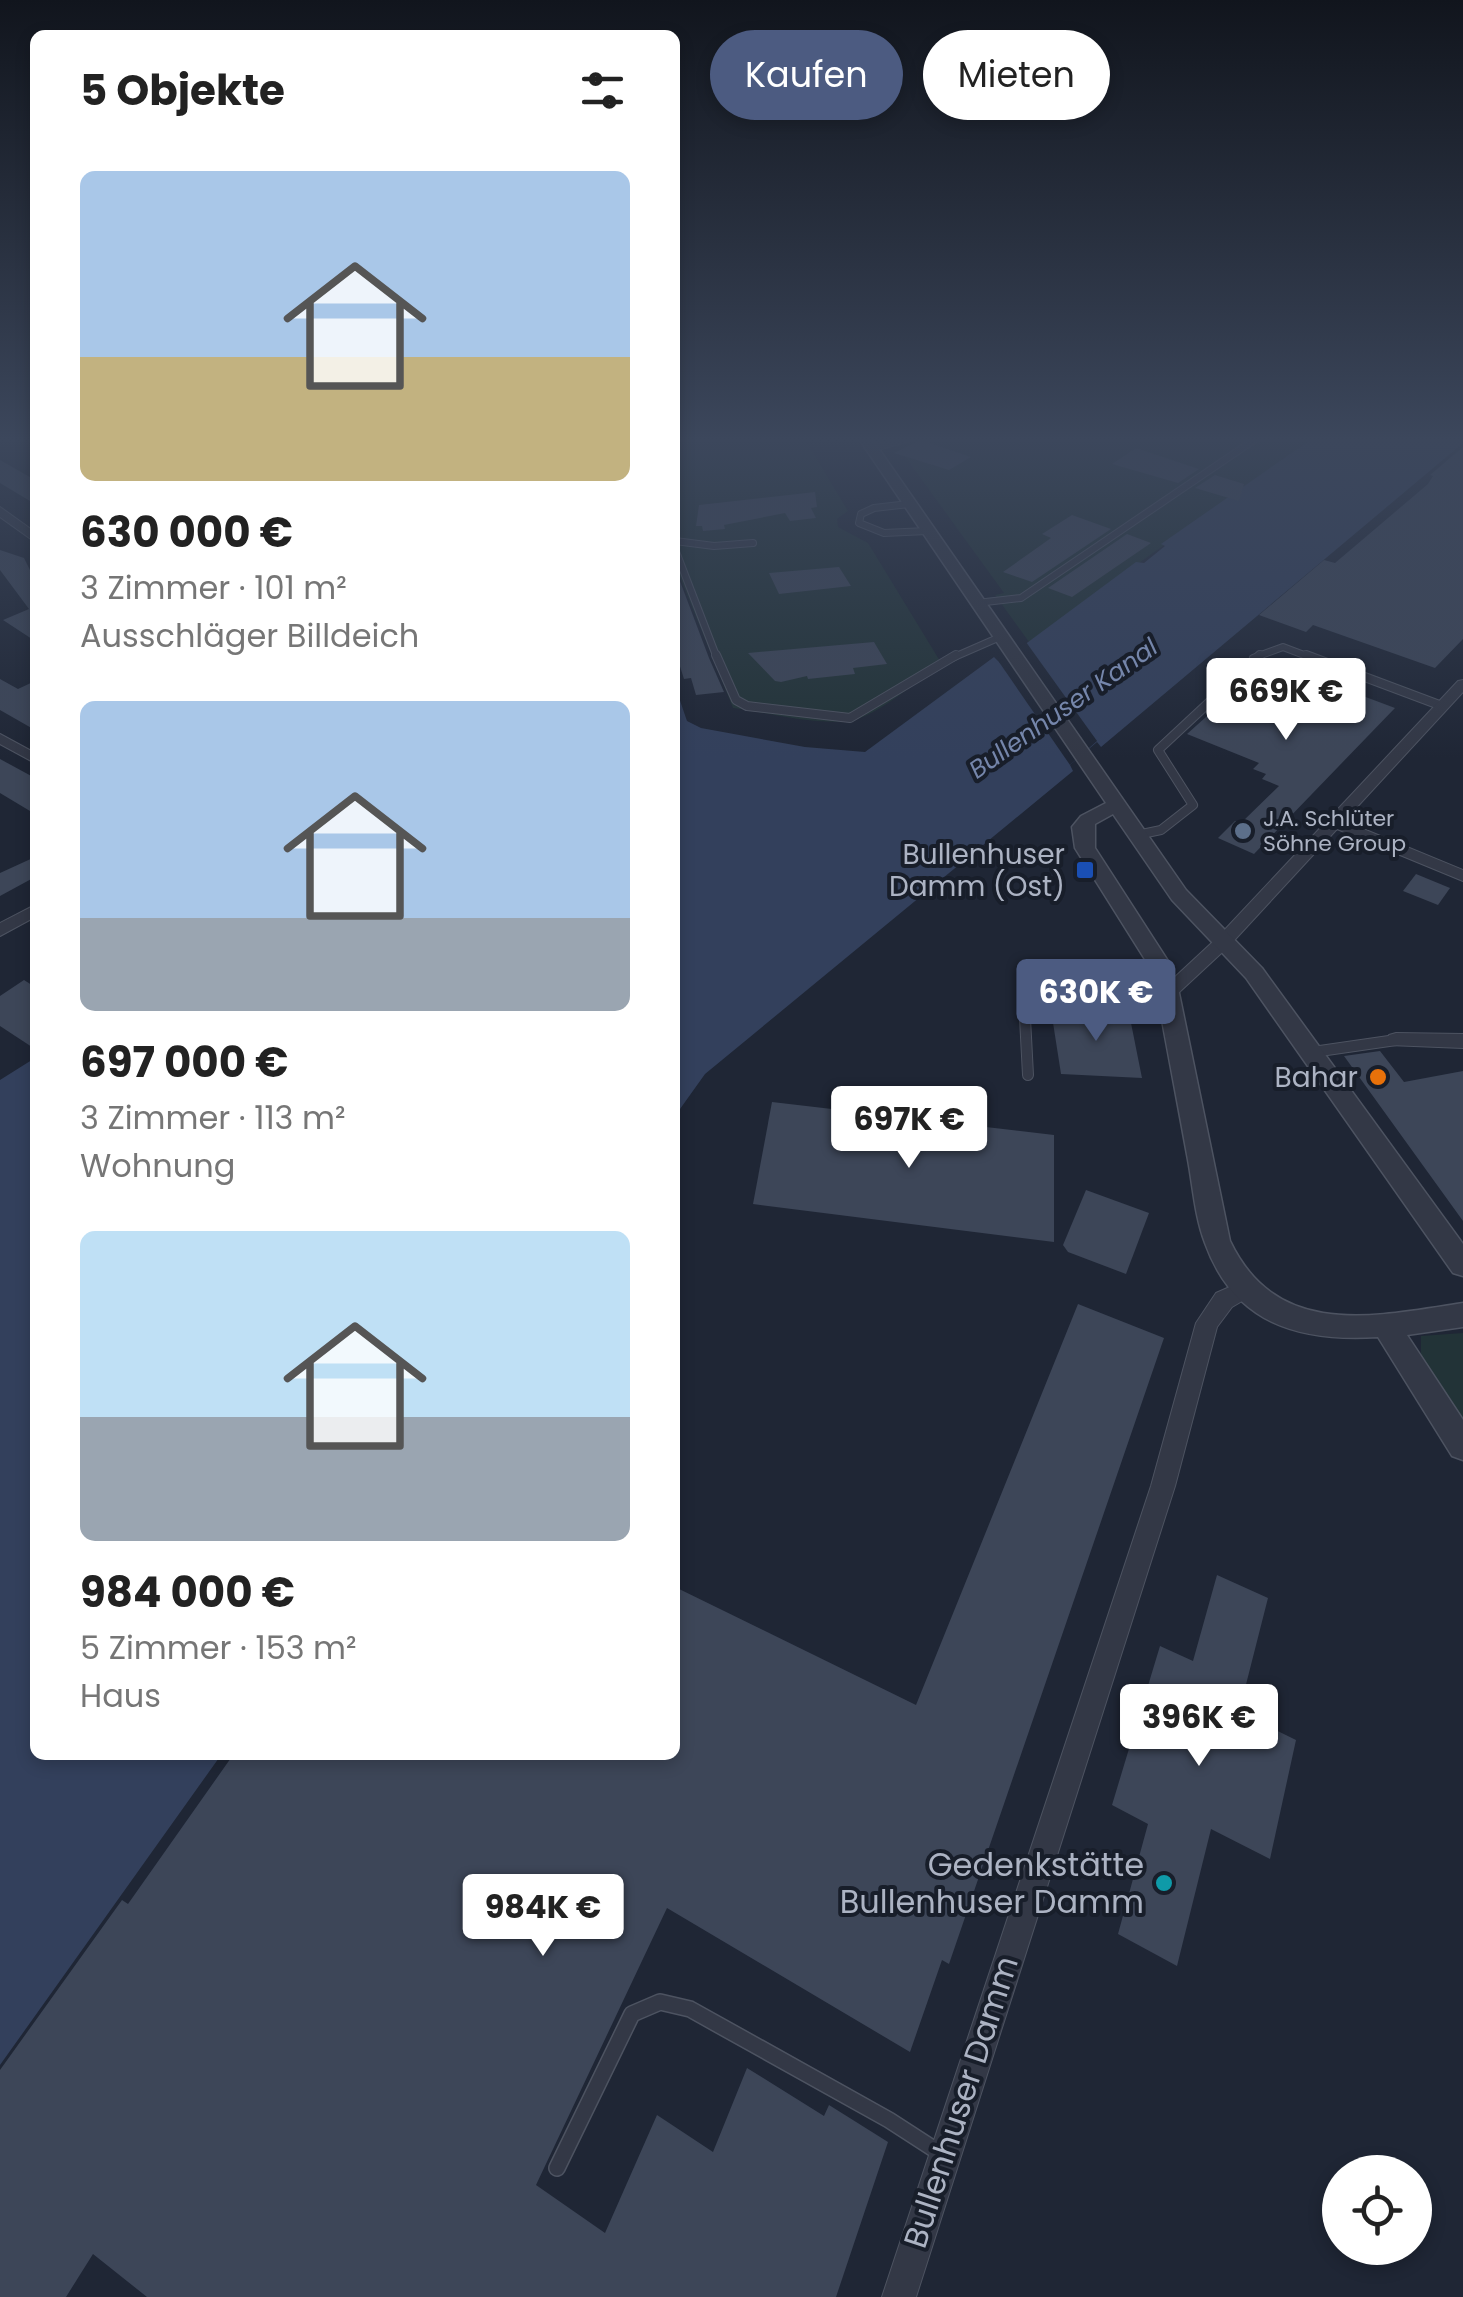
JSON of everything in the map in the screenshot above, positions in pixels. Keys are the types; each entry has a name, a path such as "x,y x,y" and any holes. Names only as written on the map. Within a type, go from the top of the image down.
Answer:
{"street":[{"path":"936,543 1179,895 1254,973 1463,1265"},
{"path":"1164,982 1223,942 1463,684"},
{"path":"0,738 30,756"},
{"path":"1116,806 1088,820 1082,837 1164,982 1217,1241 1224,1265 1241,1290 1270,1310 1311,1323 1387,1326 1463,1315"},
{"path":"1335,823 1463,876"},
{"path":"0,930 30,913"},
{"path":"1396,1040 1463,1041"},
{"name":"Bullenhuser Damm","path":"899,2297 1163,1486 1207,1323 1224,1300 1241,1290"},
{"path":"1387,1326 1463,1446"}],"lane":[{"path":"687,543 750,543"},
{"path":"977,603 1021,598 1102,543"},
{"path":"680,563 725,680 736,700 747,706 850,718 968,648 1006,645"},
{"path":"1137,835 1161,830 1194,805 1158,750 1253,658 1282,647 1442,706"},
{"path":"1028,1075 1024,999 1029,986 1045,976 1164,982"},
{"path":"1313,1052 1396,1040"},
{"path":"557,2168 632,2014 642,2005 660,1999 706,2018 889,2120 944,2156"}],"shaded area":[{"path":"680,543 868,543 940,661 885,705 850,721 806,720 733,708 680,577"},
{"path":"968,543 1167,543 1029,642 995,595 1004,593"},
{"path":"1463,1333 1463,1420 1421,1358 1421,1336"}],"water":[{"name":"Bullenhuser Kanal","path":"1344,543 1101,747 1097,742 1070,765 1073,771 705,1074 680,1109 680,701 687,721 701,728 805,747 865,752 994,657 1000,663 1136,562 1144,563 1165,546 1161,544"},
{"path":"30,1061 30,1760 217,1760 0,2065 0,1080"}],"pier":[{"path":"1026,642 1097,741 1070,765 999,662"}],"building":[{"path":"1044,543 1090,543 1032,582 1003,572"},
{"path":"1114,543 1151,543 1072,597 1048,588"},
{"path":"1358,543 1463,543 1463,639 1435,668 1313,625 1306,632 1259,615 1324,560 1335,563"},
{"path":"0,550 24,558 30,570 30,638 3,620 29,609 0,570"},
{"path":"839,567 851,586 779,594 769,573"},
{"path":"680,581 724,692 696,695 691,678 684,679 680,666"},
{"path":"874,642 887,664 853,668 855,674 808,679 807,676 781,682 775,681 748,653"},
{"path":"1265,664 1318,682 1309,694 1350,709 1363,696 1395,708 1254,854 1218,838 1235,821 1241,823 1279,786 1262,779 1266,774 1253,769 1259,763 1187,734"},
{"path":"0,679 18,689 30,683 30,727 0,710"},
{"path":"0,759 30,775 30,811 0,793"},
{"path":"30,859 30,880 0,896 0,873"},
{"path":"1416,874 1450,888 1438,905 1403,891"},
{"path":"24,980 30,984 30,1046 0,1026 0,996"},
{"path":"1051,1010 1129,1013 1142,1078 1061,1074"},
{"path":"1380,1051 1404,1082 1463,1071 1463,1221 1344,1056"},
{"path":"772,1102 1054,1135 1054,1242 753,1204"},
{"path":"1086,1190 1149,1213 1126,1274 1068,1252 1063,1245"},
{"path":"1078,1304 1164,1338 949,1964 942,1960 910,2052 667,1908 536,2185 605,2233 657,2115 713,2152 747,2068 824,2116 829,2105 888,2142 836,2297 147,2297 93,2254 66,2297 0,2297 0,2070 122,1900 128,1904 229,1760 680,1760 680,1589 916,1705"},
{"path":"1217,1575 1268,1598 1239,1712 1296,1740 1270,1859 1211,1829 1177,1966 1118,1934 1148,1824 1112,1805 1160,1646 1193,1661"}],"place":[{"name":"J.A. Schlüter Söhne Group","path":"1243,831"},
{"name":"Bullenhuser Damm (Ost)","path":"1085,870"},
{"name":"Bahar","path":"1378,1077"},
{"name":"Gedenkstätte Bullenhuser Damm","path":"1164,1883"}]}
